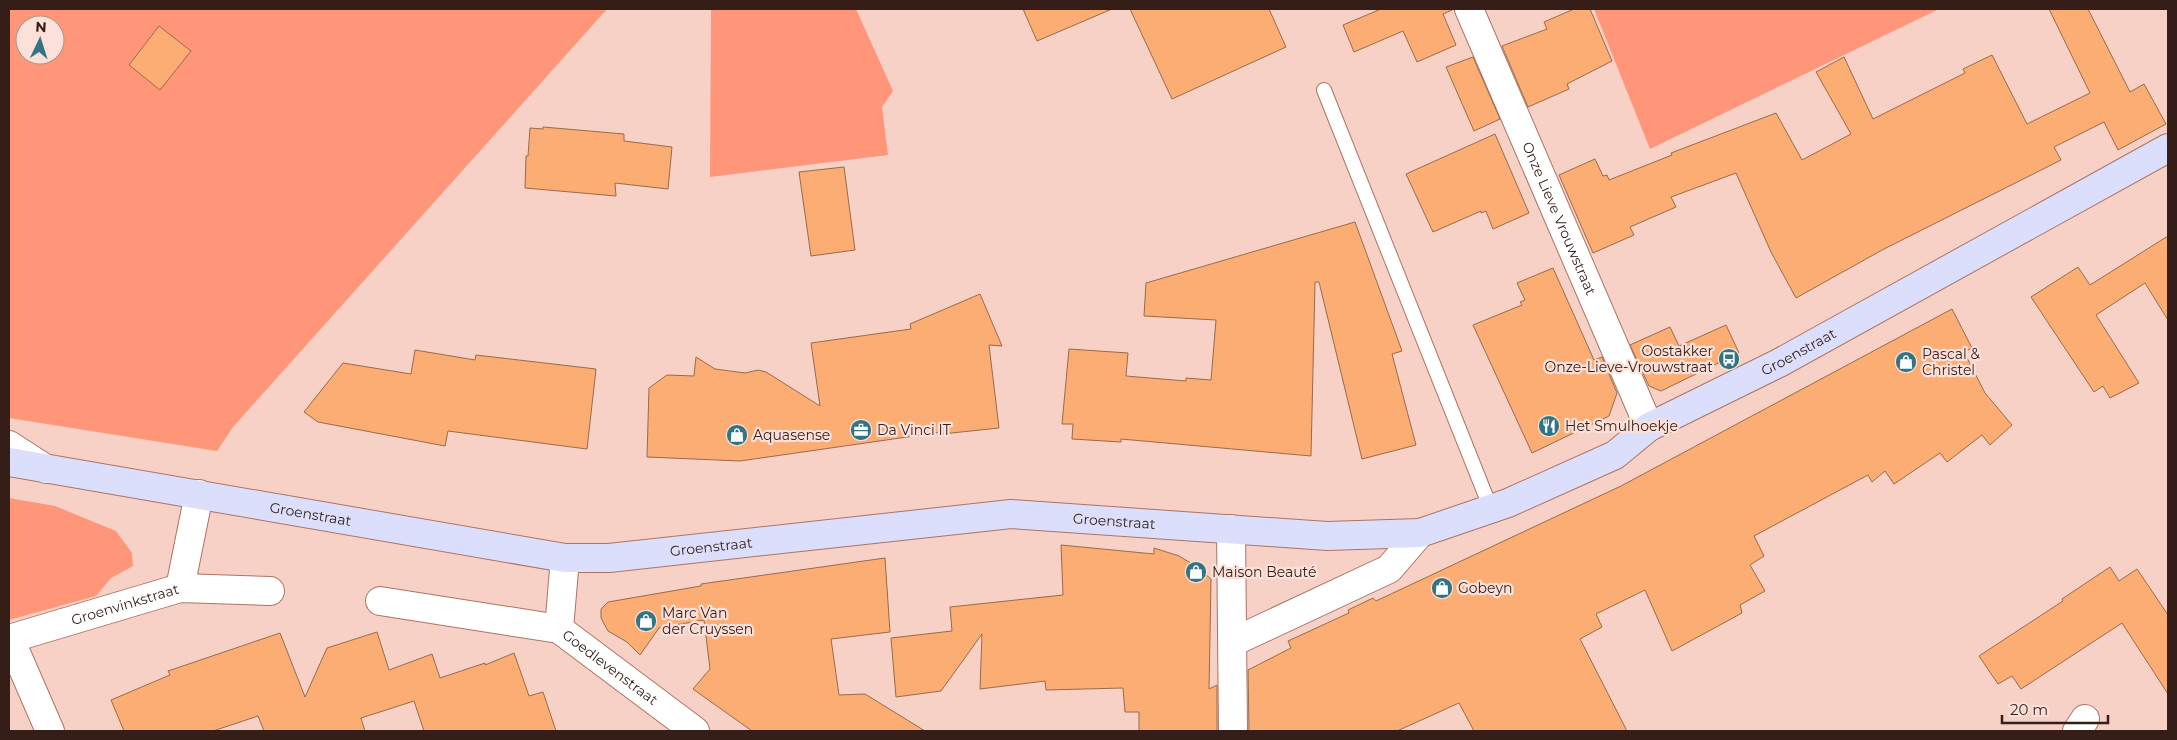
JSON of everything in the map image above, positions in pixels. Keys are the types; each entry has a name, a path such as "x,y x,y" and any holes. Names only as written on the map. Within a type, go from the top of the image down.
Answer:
{"street":[{"name":"Onze Lieve Vrouwstraat","path":"1470,9 1649,427"},
{"name":"Groenstraat","path":"9,462 565,558 609,558 1011,514 1328,536 1420,533 1491,509 1615,455 1649,427 1779,363 2168,148"},
{"path":"9,445 46,469"},
{"name":"Groenvinkstraat","path":"9,639 180,588 199,494"},
{"path":"1231,528 1233,731"},
{"path":"1233,642 1389,569 1420,533"},
{"name":"Goedlevenstraat","path":"565,558 559,629 695,731"},
{"path":"180,588 270,591"},
{"path":"380,601 559,629"},
{"path":"9,639 50,731"}],"lane":[{"path":"1324,90 1491,509"}],"shaded area":[{"path":"9,9 607,9 233,427 217,451 9,418"},
{"path":"711,9 856,9 893,91 882,107 888,155 710,177"},
{"path":"1594,9 1939,9 1650,149"},
{"path":"9,498 55,506 116,531 132,553 133,566 111,578 96,596 9,620"}],"building":[{"path":"1023,9 1112,9 1037,41"},
{"path":"1130,9 1269,9 1286,47 1172,99"},
{"path":"1381,9 1454,9 1443,14 1456,45 1417,62 1403,31 1354,52 1343,25"},
{"path":"1574,9 1590,9 1612,61 1567,84 1569,89 1528,107 1502,46 1547,29 1544,22"},
{"path":"2049,9 2088,9 2130,92 2144,84 2166,124 2118,150 2104,122 2054,147 2061,160 1884,249 1796,298 1771,252 1736,173 1671,197 1676,207 1630,227 1634,235 1593,253 1559,175 1595,159 1603,176 1607,175 1609,180 1672,155 1671,153 1776,113 1802,160 1851,134 1816,72 1844,57 1873,119 1965,73 1963,69 1992,55 2027,124 2090,93"},
{"path":"159,26 191,51 160,90 129,65"},
{"path":"1473,57 1500,119 1474,131 1446,67"},
{"path":"543,127 624,134 624,141 672,147 668,189 615,183 616,196 525,188 526,156 528,156 530,128 543,129"},
{"path":"1495,134 1529,213 1493,229 1486,211 1481,213 1481,211 1433,232 1406,174"},
{"path":"844,167 855,250 811,256 799,172"},
{"path":"1355,222 1402,351 1392,354 1416,445 1362,459 1319,282 1315,282 1311,456 1121,439 1121,442 1072,439 1073,424 1062,424 1069,349 1128,353 1126,376 1186,381 1186,378 1211,380 1216,320 1144,316 1146,283"},
{"path":"2168,236 2168,320 2145,283 2096,315 2139,383 2110,398 2103,386 2094,392 2031,297 2078,267 2090,285"},
{"path":"1553,268 1594,360 1602,357 1617,393 1609,416 1532,453 1473,325 1522,305 1520,302 1525,300 1517,283"},
{"path":"980,294 1002,346 989,345 999,428 942,434 942,432 740,461 647,457 649,388 667,375 694,376 696,357 715,369 745,373 758,370 766,372 820,406 811,343 911,329 910,324"},
{"path":"1952,309 1972,348 1964,352 1985,393 2012,425 1990,445 1982,435 1947,462 1940,453 1894,484 1885,471 1872,482 1868,475 1754,536 1764,556 1750,565 1765,591 1740,605 1742,613 1672,651 1645,590 1596,614 1602,627 1580,639 1627,731 1474,731 1459,703 1397,731 1249,731 1248,670 1291,648 1288,641 1349,613 1348,610 1373,598 1376,601 1621,486"},
{"path":"1726,325 1739,353 1661,391 1649,386 1630,345 1670,327 1679,346"},
{"path":"415,350 475,360 476,355 596,369 587,449 448,431 445,446 318,422 304,412 343,363 411,374"},
{"path":"1061,545 1154,554 1154,548 1179,556 1211,579 1209,689 1217,685 1217,731 1139,731 1139,712 1125,712 1123,688 1046,690 1045,681 980,689 982,634 941,691 896,697 891,638 952,631 950,607 1063,595"},
{"path":"885,558 890,632 831,639 839,695 865,694 925,731 752,731 693,689 710,669 704,620 659,628 640,655 627,642 608,631 601,618 601,609 608,602 701,586 701,584"},
{"path":"2110,567 2119,581 2137,569 2168,615 2168,694 2122,623 2021,689 2012,676 1998,684 1979,656 2063,601 2062,599"},
{"path":"377,632 389,670 432,654 440,678 485,663 485,665 514,653 529,696 543,692 556,731 424,731 414,701 361,718 365,731 264,731 258,716 213,731 124,731 111,700 170,675 168,671 280,633 305,697 327,648"}],"place":[{"name":"Oostakker Onze-Lieve-Vrouwstraat","path":"1729,359"},
{"name":"Pascal & Christel","path":"1906,362"},
{"name":"Het Smulhoekje","path":"1549,426"},
{"name":"Da Vinci IT","path":"861,430"},
{"name":"Aquasense","path":"737,435"},
{"name":"Maison Beauté","path":"1196,572"},
{"name":"Gobeyn","path":"1442,588"},
{"name":"Marc Van der Cruyssen","path":"646,621"}]}
